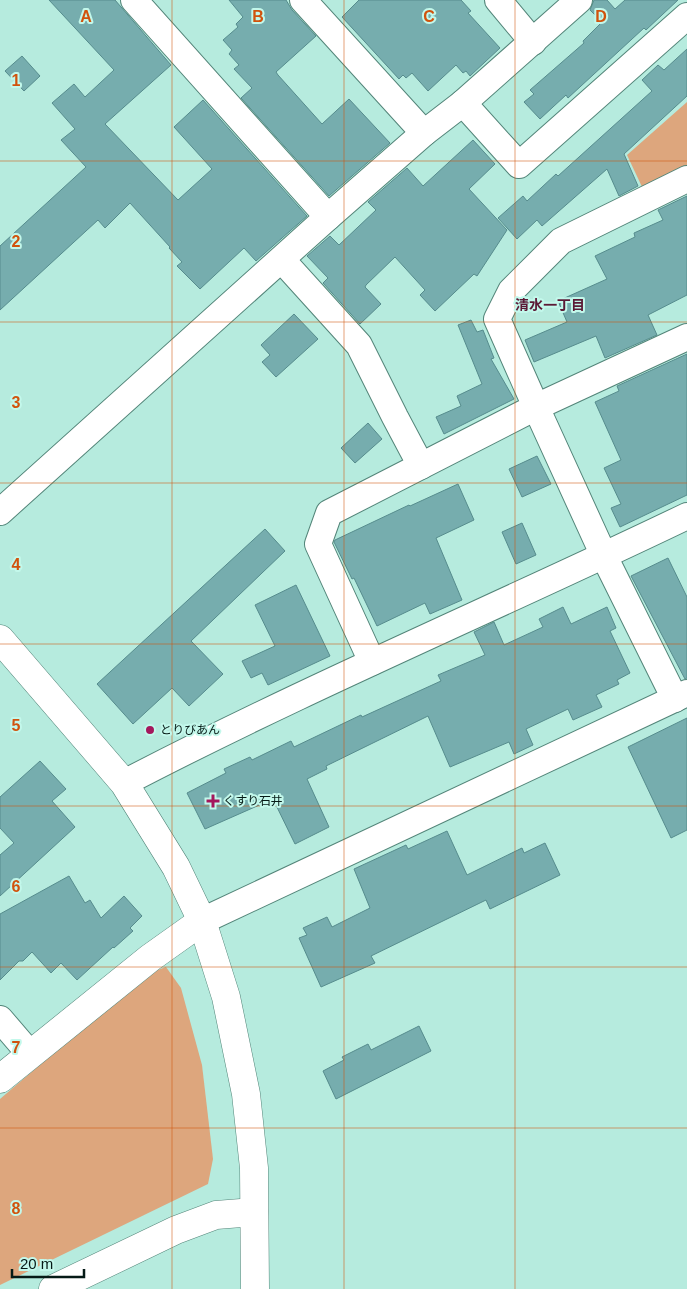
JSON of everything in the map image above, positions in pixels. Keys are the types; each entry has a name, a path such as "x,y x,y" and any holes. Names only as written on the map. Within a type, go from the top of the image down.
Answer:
{"street":[{"path":"134,0 328,217"},
{"path":"303,0 424,133"},
{"path":"498,0 533,42"},
{"path":"0,512 328,217 424,133 463,103 579,0"},
{"path":"463,103 519,165 687,16"},
{"path":"0,1079 150,958 202,921 681,696 604,556 497,320 511,291 561,241 687,179"},
{"path":"282,260 359,345 394,417 421,466"},
{"path":"372,662 318,544 329,513 536,408 687,337"},
{"path":"124,783 372,662 687,516"},
{"path":"0,639 124,783 176,867 202,921 226,998 241,1062 250,1122 254,1168 255,1289"},
{"path":"0,1019 30,1054"},
{"path":"53,1289 176,1230 216,1215 254,1212"}],"shaded area":[{"path":"687,102 687,168 643,189 627,155"},
{"path":"166,967 181,988 202,1065 213,1159 208,1184 0,1285 0,1099 146,974"}],"building":[{"path":"49,0 115,0 171,65 105,124 178,200 212,169 174,127 203,100 307,216 256,261 244,248 200,289 177,266 182,262 130,203 105,228 98,220 0,310 0,246 86,167 61,140 75,129 52,103 74,84 85,97 114,70"},
{"path":"229,0 286,0 292,10 316,36 276,72 278,75 322,124 349,99 390,143 329,196 241,98 252,88 234,69 239,65 229,54 232,50 223,40 238,27 236,24 243,17"},
{"path":"359,0 461,0 471,11 468,13 500,48 470,76 466,71 463,73 456,65 428,91 412,73 406,78 403,75 399,79 342,17"},
{"path":"594,0 607,0 615,9 625,0 678,0 646,30 644,28 568,98 566,95 540,119 524,102 534,94 530,90 584,43 583,41 602,22 590,10"},
{"path":"687,49 687,96 624,154 638,186 619,196 607,169 542,226 537,220 517,239 498,218 523,196 527,201 556,174 558,176 652,91 642,80 658,65 664,70"},
{"path":"22,56 40,76 24,91 5,71"},
{"path":"473,140 495,164 469,189 507,230 477,276 474,274 435,311 420,295 425,290 395,257 366,285 365,287 381,304 360,324 323,283 328,278 307,256 330,236 339,245 376,210 368,202 407,168 423,186"},
{"path":"687,196 687,295 648,315 657,335 605,358 596,336 534,362 525,340 567,322 558,301 607,279 595,256 635,237 634,233 663,220 658,210"},
{"path":"294,314 318,339 276,377 262,362 270,355 261,345"},
{"path":"471,320 477,332 483,330 494,358 491,359 514,399 444,434 436,417 461,406 457,396 482,384 458,325"},
{"path":"687,354 687,495 620,527 611,508 621,504 604,468 621,460 595,402 619,391 617,386"},
{"path":"368,423 382,439 355,463 341,448"},
{"path":"537,456 551,484 522,497 509,469"},
{"path":"458,484 474,520 436,538 462,600 430,614 425,603 377,626 354,578 352,579 334,542 335,540"},
{"path":"522,523 536,555 516,564 502,532"},
{"path":"265,529 285,551 191,641 223,674 189,706 172,688 133,724 97,684"},
{"path":"668,558 687,597 687,678 685,679 631,576"},
{"path":"296,585 330,656 268,685 262,673 251,678 242,661 275,646 255,605"},
{"path":"563,607 571,624 607,607 616,628 610,631 630,673 617,680 619,684 596,695 602,707 573,720 568,709 526,729 533,745 514,754 509,742 450,767 428,716 326,766 327,769 307,779 329,827 295,844 273,799 205,829 187,793 226,773 224,769 250,757 252,760 291,741 294,747 361,715 362,717 441,681 438,675 485,655 474,632 494,622 504,645 543,627 539,619"},
{"path":"687,718 687,830 671,838 628,747"},
{"path":"40,761 66,789 52,801 75,827 0,896 0,855 14,843 0,828 0,797"},
{"path":"447,831 467,875 522,848 524,853 545,843 560,875 490,909 486,900 371,956 375,963 321,987 299,938 307,935 303,928 327,917 332,927 370,908 354,869 406,845 408,849"},
{"path":"69,876 85,903 90,900 101,918 124,896 142,916 130,928 133,931 77,980 61,963 51,973 32,952 23,961 19,961 0,980 0,914"},
{"path":"419,1026 431,1051 336,1099 323,1071 344,1060 342,1057 368,1044 371,1050"}],"place":[{"name":"とりびあん","path":"150,730"},
{"name":"くすり石井","path":"213,801"}],"district":[{"name":"清水一丁目","path":"550,305"}]}
